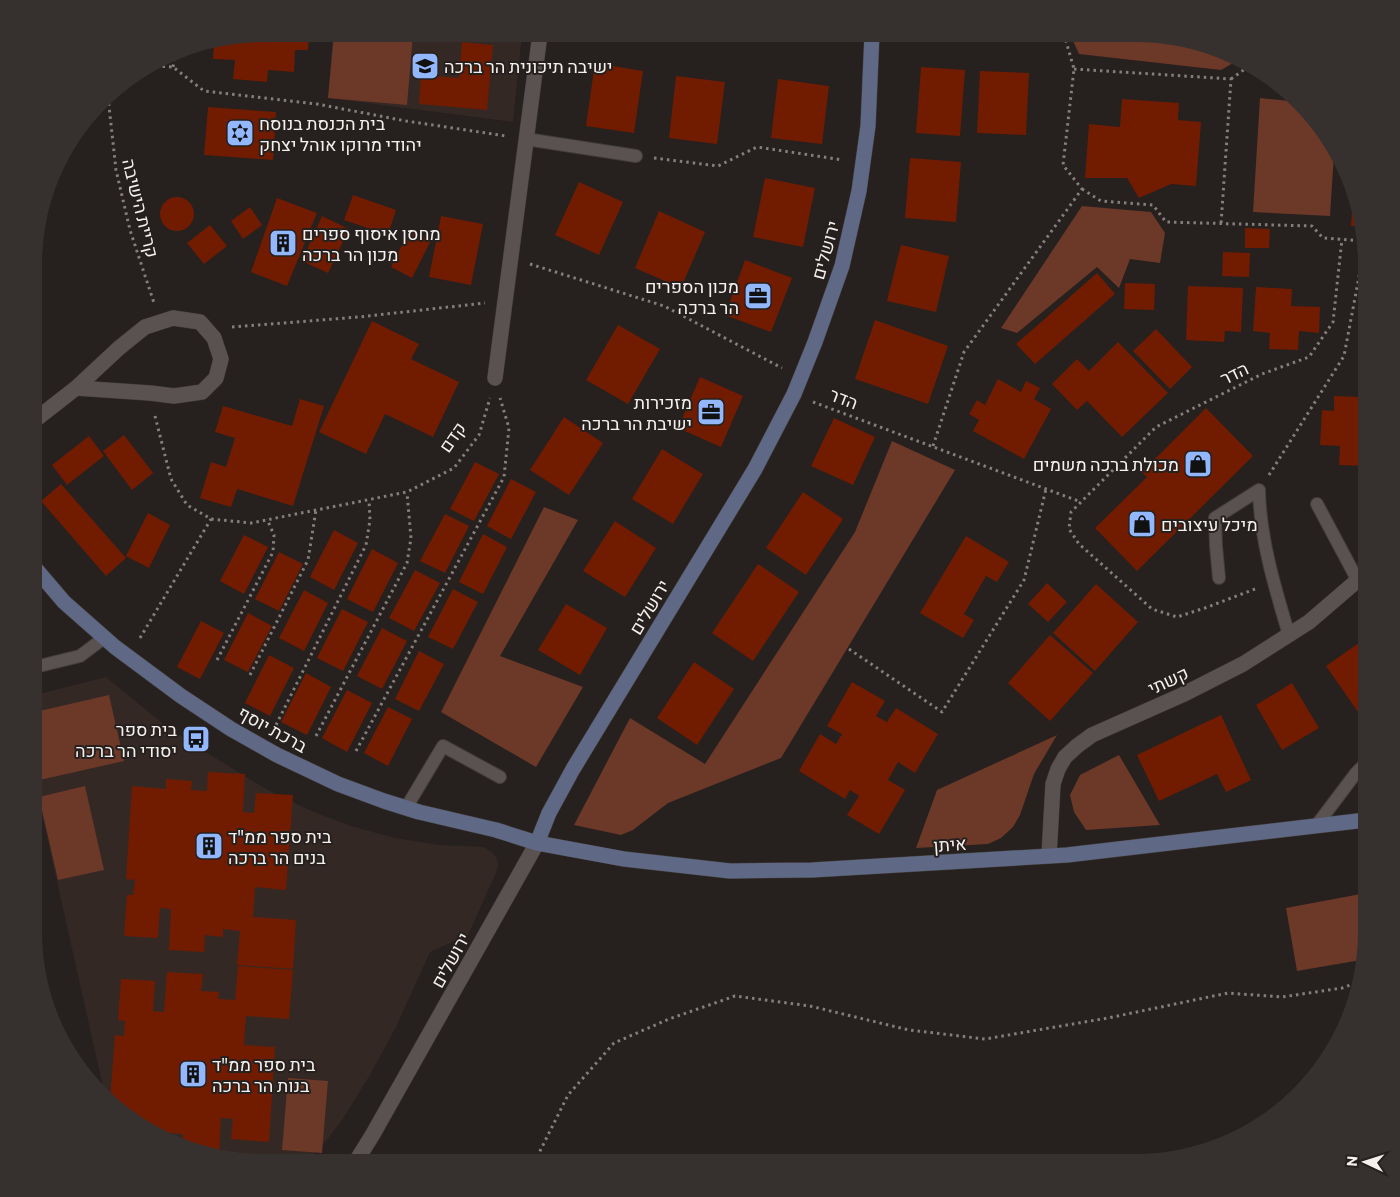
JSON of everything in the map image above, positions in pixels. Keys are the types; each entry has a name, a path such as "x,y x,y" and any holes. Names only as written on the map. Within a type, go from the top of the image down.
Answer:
{"street":[{"path":"495,378 539,42"},
{"name":"ירושלים","path":"360,1155 537,842 549,813 573,769 756,469 794,394 842,266 859,191 868,126 872,42"},
{"path":"42,415 76,388 145,327 173,318 200,322 214,338 221,360 216,378 202,392 174,396 76,388"},
{"name":"ברכת יוסף","path":"42,576 64,602 128,657 181,696 231,729 277,755 338,784 406,808 537,842"},
{"name":"קשתי","path":"1049,856 1053,784 1058,769 1077,746 1092,735 1182,695 1243,664 1309,622 1358,580"},
{"name":"איתן","path":"537,842 624,859 730,871 866,868 1049,856 1358,821"}],"lane":[{"path":"526,139 636,156"},
{"path":"1220,578 1215,518 1260,490"},
{"path":"1260,490 1260,510 1274,582 1289,635"},
{"path":"1317,504 1358,571"},
{"path":"42,665 80,656 104,638"},
{"path":"406,808 443,746 500,777"},
{"path":"1316,826 1358,771"}],"path":[{"path":"1066,42 1074,69 1063,165 1082,189 1101,201 1153,205 1166,222 1312,226 1324,238 1356,240"},
{"path":"173,67 174,62"},
{"path":"164,66 173,67 204,91 317,104 406,121 526,139"},
{"path":"1074,69 1231,79 1243,70"},
{"path":"1221,224 1231,79"},
{"name":"קריית הישיבה","path":"109,107 116,170 130,230 160,322"},
{"path":"636,156 718,166 757,147 863,163"},
{"path":"933,446 964,352 1082,189"},
{"name":"הדר","path":"1274,582 1177,617 1152,609 1079,544 1069,529 1071,512 1156,427 1262,374 1309,357 1333,322 1342,239"},
{"path":"511,258 664,306 732,344 800,378"},
{"path":"1260,490 1344,356 1358,282"},
{"path":"206,329 359,317 505,300"},
{"path":"356,751 504,477 509,428 495,378"},
{"name":"קדם","path":"150,393 171,479 187,505 211,519 251,523 407,492 454,468 479,435 489,406 495,378"},
{"name":"הדר","path":"794,394 1081,502"},
{"path":"849,649 942,712 1024,580 1046,488"},
{"path":"316,736 407,563 411,538 407,492"},
{"path":"276,725 366,546 370,520 369,500"},
{"path":"250,674 308,560 316,510"},
{"path":"128,657 211,519"},
{"path":"217,660 273,552 274,535 267,519"},
{"path":"538,1155 568,1095 614,1043 669,1019 735,996 810,1006 909,1030 984,1039 1108,1018 1228,993 1282,997 1342,988 1351,985"}],"shaded area":[{"name":"ישיבה תיכונית הר ברכה","path":"332,42 521,42 513,122 328,98"},
{"path":"333,42 412,42 407,105 328,98"},
{"path":"1074,42 1135,42 1164,44 1193,50 1231,64 1221,70 1079,54"},
{"path":"1260,98 1285,101 1312,130 1333,164 1330,216 1253,212"},
{"path":"1082,206 1151,212 1165,233 1160,263 1130,259 1119,288 1097,267 1017,333 1001,328"},
{"path":"892,441 955,470 781,758 668,803 633,830 621,835 574,825 630,718 705,764 855,532"},
{"path":"544,507 578,520 500,656 583,687 536,767 441,712"},
{"path":"106,677 161,722 194,745 268,790 309,810 351,826 395,838 439,845 484,847 493,853 497,859 496,873 468,935 430,952 396,1027 370,1075 342,1120 313,1155 236,1153 193,1143 167,1132 141,1117 118,1099 102,1083 42,814 42,693"},
{"path":"109,695 124,761 42,779 42,710"},
{"path":"1057,735 1034,774 1020,815 1013,827 1001,838 988,844 916,848 937,790"},
{"path":"1119,755 1160,825 1086,830 1074,812 1070,795 1080,775"},
{"path":"85,786 104,870 58,880 42,810 42,796"},
{"path":"1358,894 1356,961 1297,971 1286,908"},
{"path":"288,1078 328,1081 322,1153 282,1150"}],"building":[{"path":"308,42 308,50 295,50 294,72 268,70 267,82 233,79 235,60 213,59 214,49 236,44"},
{"path":"462,42 493,45 487,110 419,104 421,75 459,78"},
{"path":"595,63 643,71 634,133 586,126"},
{"path":"921,67 965,70 960,136 916,133"},
{"path":"980,71 1029,73 1026,135 977,133"},
{"path":"676,76 725,82 717,144 669,138"},
{"path":"778,79 829,86 822,144 771,138"},
{"path":"1122,99 1179,103 1178,120 1201,122 1196,186 1171,184 1139,198 1127,178 1085,178 1089,124 1120,127"},
{"name":"בית הכנסת בנוסח יהודי מרוקו אוהל יצחק","path":"208,107 276,112 273,160 204,155"},
{"path":"910,158 961,162 956,222 905,218"},
{"path":"765,178 815,188 803,247 753,237"},
{"path":"579,182 623,202 599,255 555,235"},
{"path":"353,195 396,210 388,235 344,220"},
{"path":"177,197 184,198 189,202 193,207 193,221 189,226 184,230 177,231 170,230 165,226 161,221 160,214 161,207 165,202 170,198"},
{"name":"מחסן איסוף ספרים מכון הר ברכה","path":"277,198 317,213 287,286 251,272"},
{"path":"250,207 262,225 243,239 231,221"},
{"path":"659,211 705,232 681,288 635,268"},
{"path":"322,216 349,229 328,273 302,261"},
{"path":"441,216 483,224 471,285 429,277"},
{"path":"210,225 227,246 204,264 187,243"},
{"path":"1245,228 1270,229 1269,248 1245,248"},
{"path":"410,229 431,240 412,278 391,267"},
{"path":"901,245 949,256 936,312 887,301"},
{"path":"1223,252 1250,253 1249,277 1222,276"},
{"name":"מכון הספרים הר ברכה","path":"745,260 792,278 771,332 725,315"},
{"path":"1097,273 1115,294 1035,364 1016,344"},
{"path":"1125,283 1155,284 1154,310 1124,309"},
{"path":"1188,286 1243,288 1241,332 1225,331 1224,342 1186,340"},
{"path":"1256,287 1292,289 1291,306 1320,307 1319,333 1299,331 1298,350 1269,349 1270,333 1253,331"},
{"path":"875,320 948,346 928,404 855,379"},
{"path":"372,321 419,344 411,359 459,382 433,437 385,414 366,454 319,432"},
{"path":"618,325 660,349 628,404 586,380"},
{"path":"1156,329 1192,367 1170,389 1133,351"},
{"path":"1118,342 1168,393 1122,437 1087,401 1077,410 1052,384 1077,359 1089,371"},
{"name":"מזכירות ישיבת הר ברכה","path":"700,377 743,396 721,447 678,428"},
{"path":"998,379 1021,392 1026,381 1040,388 1034,399 1051,409 1024,459 973,431 979,420 969,414 977,400 985,405"},
{"path":"1334,396 1358,397 1358,466 1339,465 1340,446 1320,445 1322,410 1334,411"},
{"path":"300,399 324,406 293,506 237,489 231,507 200,498 211,462 226,467 235,438 215,432 223,406 292,426"},
{"path":"1206,408 1253,456 1137,571 1095,528 1147,477 1142,472"},
{"path":"564,417 603,443 569,495 530,470"},
{"path":"834,418 875,437 853,485 811,466"},
{"path":"124,435 153,473 132,490 103,451"},
{"path":"89,436 104,456 67,485 52,465"},
{"path":"662,449 703,474 673,524 632,499"},
{"path":"475,462 499,474 474,521 450,509"},
{"path":"511,479 536,492 511,539 487,526"},
{"path":"61,484 126,558 106,576 42,500"},
{"path":"803,492 843,519 806,575 766,548"},
{"path":"148,513 170,525 149,568 126,556"},
{"path":"445,514 469,526 445,573 420,561"},
{"path":"615,521 656,548 625,597 583,571"},
{"path":"334,530 358,543 334,590 310,577"},
{"path":"483,534 507,547 483,594 459,582"},
{"path":"244,535 268,547 244,594 220,581"},
{"path":"966,536 1009,562 997,582 986,576 964,614 974,620 963,638 920,613"},
{"path":"372,549 398,563 373,612 347,599"},
{"path":"279,552 303,564 279,611 255,599"},
{"path":"758,564 799,592 753,661 712,633"},
{"path":"415,570 440,583 414,631 389,618"},
{"path":"1047,583 1067,602 1048,622 1028,604"},
{"path":"1096,584 1138,622 1095,671 1053,633"},
{"path":"453,589 478,602 453,649 428,637"},
{"path":"304,590 328,603 304,651 279,638"},
{"path":"566,604 607,628 580,675 538,650"},
{"path":"342,609 368,622 343,671 317,658"},
{"path":"248,613 272,626 248,672 224,660"},
{"path":"201,621 224,633 200,679 177,667"},
{"path":"382,628 407,641 382,689 357,676"},
{"path":"1050,635 1093,673 1050,721 1008,683"},
{"path":"1358,644 1358,712 1326,666"},
{"path":"419,651 444,664 419,711 395,699"},
{"path":"269,655 294,668 270,716 245,703"},
{"path":"694,662 734,689 697,745 657,718"},
{"path":"306,673 331,687 307,735 281,722"},
{"path":"852,682 885,701 876,716 887,722 896,708 938,734 915,773 898,762 888,780 905,790 879,834 847,815 859,796 850,790 845,799 799,771 820,734 836,744 842,734 827,726"},
{"path":"1292,683 1319,728 1282,750 1256,705"},
{"path":"347,690 372,703 347,752 322,738"},
{"path":"388,707 412,719 388,766 364,753"},
{"path":"1221,715 1251,780 1226,792 1217,774 1159,801 1137,755"},
{"name":"בית ספר ממ\"ד בנים הר ברכה","path":"208,772 245,774 243,812 254,813 256,793 293,795 286,890 255,887 253,917 296,920 293,969 237,965 240,931 223,929 223,937 205,935 204,952 169,950 171,909 160,908 158,938 124,936 127,895 133,895 135,880 126,879 132,786 166,789 166,779 192,781 191,790 207,791"},
{"name":"בית ספר ממ\"ד בנות הר ברכה","path":"238,966 293,970 289,1019 246,1016 244,1045 275,1047 269,1142 231,1139 233,1119 221,1118 219,1149 193,1143 183,1139 183,1134 170,1133 141,1117 111,1092 115,1035 124,1036 125,1021 118,1020 121,979 155,981 153,1011 164,1012 167,972 203,974 201,991 219,992 218,999 235,1000"}],"place":[{"name":"ישיבה תיכונית הר ברכה","path":"425,66"},
{"name":"בית הכנסת בנוסח יהודי מרוקו אוהל יצחק","path":"240,133"},
{"name":"מחסן איסוף ספרים מכון הר ברכה","path":"283,243"},
{"name":"מכון הספרים הר ברכה","path":"758,296"},
{"name":"מזכירות ישיבת הר ברכה","path":"711,412"},
{"name":"מכולת ברכה משמים","path":"1198,464"},
{"name":"מיכל עיצובים","path":"1142,524"},
{"name":"בית ספר יסודי הר ברכה","path":"196,739"},
{"name":"בית ספר ממ\"ד בנים הר ברכה","path":"209,846"},
{"name":"בית ספר ממ\"ד בנות הר ברכה","path":"193,1074"}]}
